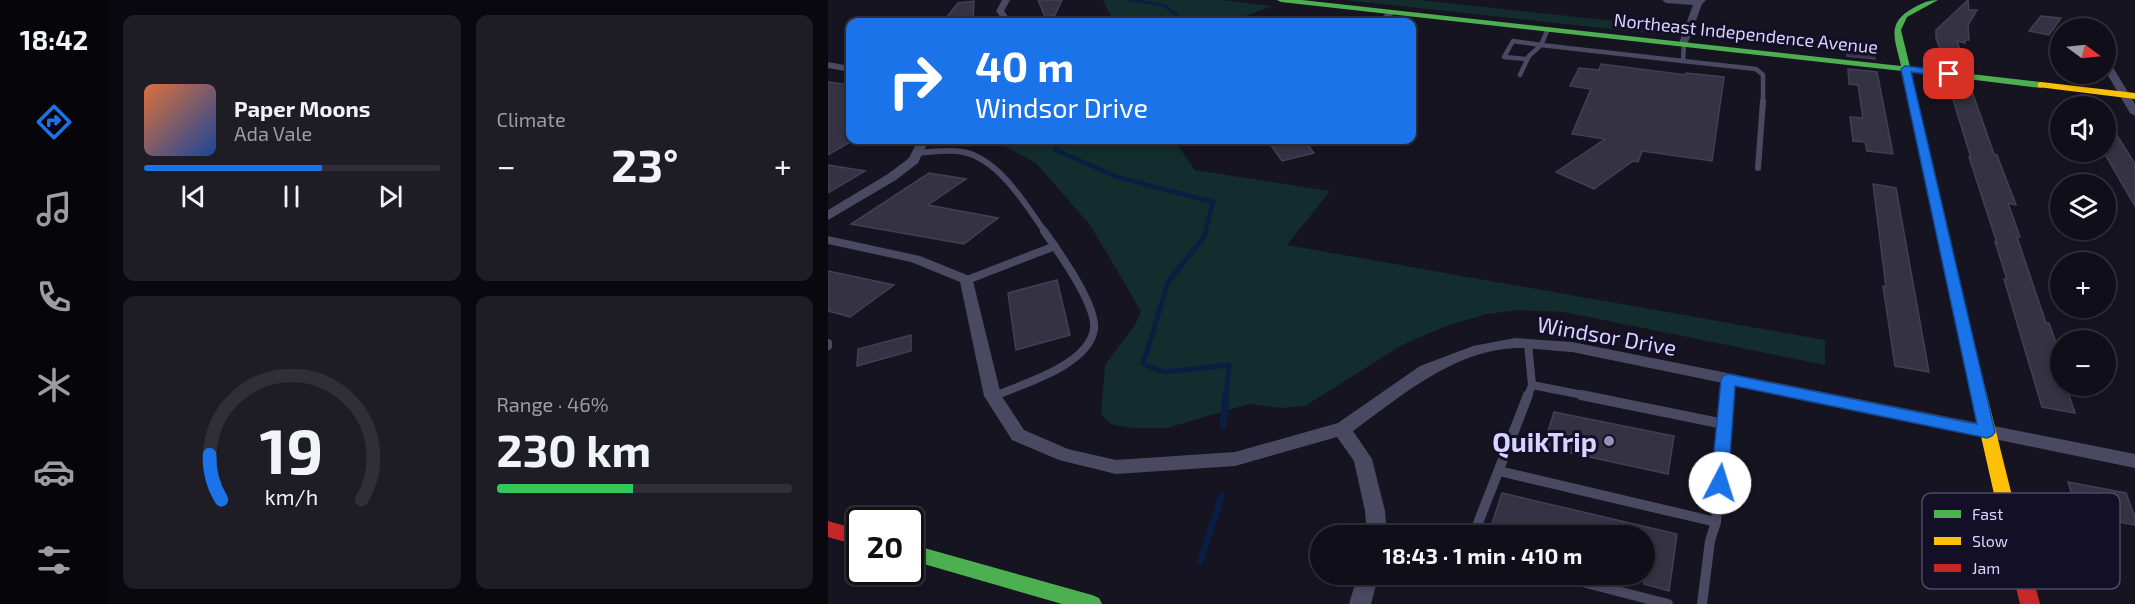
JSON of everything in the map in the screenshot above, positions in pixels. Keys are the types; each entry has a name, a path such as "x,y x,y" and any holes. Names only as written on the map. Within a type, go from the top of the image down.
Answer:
{"street":[{"path":"1005,18 1000,11 1006,0"},
{"name":"Northeast Independence Avenue","path":"1281,0 1684,43 2129,95"},
{"path":"1666,0 1700,2 1684,43"},
{"path":"1934,0 1904,16 1897,30 2002,493"},
{"path":"1385,18 1392,12"},
{"path":"828,65 846,68"},
{"path":"2116,77 2129,95 2135,113"},
{"path":"828,216 892,177 914,160 921,144"},
{"path":"828,240 915,259 967,280"},
{"name":"Windsor Drive","path":"967,280 993,396 1018,435 1065,455 1116,467 1234,459 1341,429 1426,370 1479,350 1515,343 1572,347 2135,461"},
{"path":"1341,429 1363,459 1376,525"},
{"path":"828,529 846,534"},
{"path":"924,556 1092,604"},
{"path":"1360,604 1366,585"},
{"path":"2026,589 2030,604"}],"lane":[{"path":"1520,75 1527,59 1541,45 1548,29"},
{"path":"1527,59 1504,57 1513,41 1756,69 1763,75 1764,93 1758,168"},
{"path":"1683,61 1684,43"},
{"path":"917,153 950,151 968,153 996,171 1021,199 1055,246 1089,307 1094,327 1087,346 1072,361 993,396"},
{"path":"967,280 1055,246"},
{"path":"1477,525 1532,385 1528,344"},
{"path":"1702,604 1710,541 1716,522 1728,380"},
{"path":"1532,385 1724,424"},
{"path":"1499,471 1716,522"},
{"path":"1594,585 1668,604"}],"green space":[{"path":"1103,0 1223,0 1273,6 1240,18 1112,18"},
{"path":"1345,0 1420,0 1690,29 1683,37"},
{"path":"990,144 1177,144 1195,170 1330,191 1287,245 1825,340 1825,365 1564,312 1519,310 1487,314 1446,326 1402,345 1305,406 1282,408 1249,404 1167,428 1130,428 1110,424 1101,414 1105,365 1136,323 1141,311 1090,225 1036,163 1006,147"}],"building":[{"path":"1038,0 1062,0 1055,15 1045,17"},
{"path":"1968,0 1969,10 1977,10 1968,25 1969,40 1965,40 1965,43 1957,41 1965,63 1961,63 1964,70 1947,68 1936,38 1936,30"},
{"path":"974,1 973,18 946,18 958,3"},
{"path":"2041,16 2061,18 2050,18 2049,35 2029,31"},
{"path":"1846,44 1871,46 1875,59 1847,56"},
{"path":"1601,64 1686,75 1686,73 1724,77 1712,161 1642,151 1638,162 1633,161 1594,189 1556,172 1605,139 1572,134 1591,89 1570,86 1579,68 1599,70"},
{"path":"1848,69 1877,72 1893,154 1867,151 1865,142 1853,141 1850,117 1863,118 1858,85 1849,84"},
{"path":"1952,81 1969,83 1994,154 1997,155 2016,205 2008,203 2046,323 2049,323 2051,330 2050,396 2069,396 2075,413 2042,407 2004,279 2007,279 1995,242 1997,243 1948,83 1953,83"},
{"path":"828,82 846,84 847,144 828,155"},
{"path":"2116,134 2135,164 2135,206 2109,162 2116,162"},
{"path":"1270,144 1307,144 1314,153 1282,161"},
{"path":"828,165 865,171 828,193"},
{"path":"929,173 966,179 928,205 998,218 964,244 851,224"},
{"path":"1873,184 1896,188 1929,372 1895,366 1883,286 1886,287"},
{"path":"828,271 894,285 850,317 828,311"},
{"path":"1057,280 1070,335 1016,350 1008,293"},
{"path":"911,335 911,351 857,366 858,349"},
{"name":"QuikTrip","path":"1554,412 1674,436 1668,474 1543,447"},
{"path":"2068,482 2126,493 2135,517 2135,525 2120,522 2120,493 2071,493"},
{"path":"1502,493 1639,525 1492,525"},
{"path":"1655,529 1677,534 1669,591 1648,585 1655,585"}],"waterway":[{"path":"1130,0 1163,5 1176,14 1176,18"},
{"path":"1057,144 1056,150 1117,177 1213,202 1205,232"},
{"path":"1206,231 1204,237 1168,282 1143,364 1164,372 1229,365 1226,396"},
{"path":"1223,426 1226,395"},
{"path":"1200,562 1222,495"}],"traffic: fast":[{"path":"1281,0 1684,43 2041,85"},
{"path":"1934,0 1904,16 1897,30 1966,339"},
{"path":"924,556 1092,604"}],"traffic: slow":[{"path":"2041,85 2135,96"},
{"path":"1966,339 2003,493"}],"traffic: jam":[{"path":"828,529 846,534"},
{"path":"2026,589 2030,604"}],"place":[{"name":"QuikTrip","path":"1609,441"}],"route":[{"path":"1720,483 1728,380 1987,432 1905,69 1949,74"}]}
